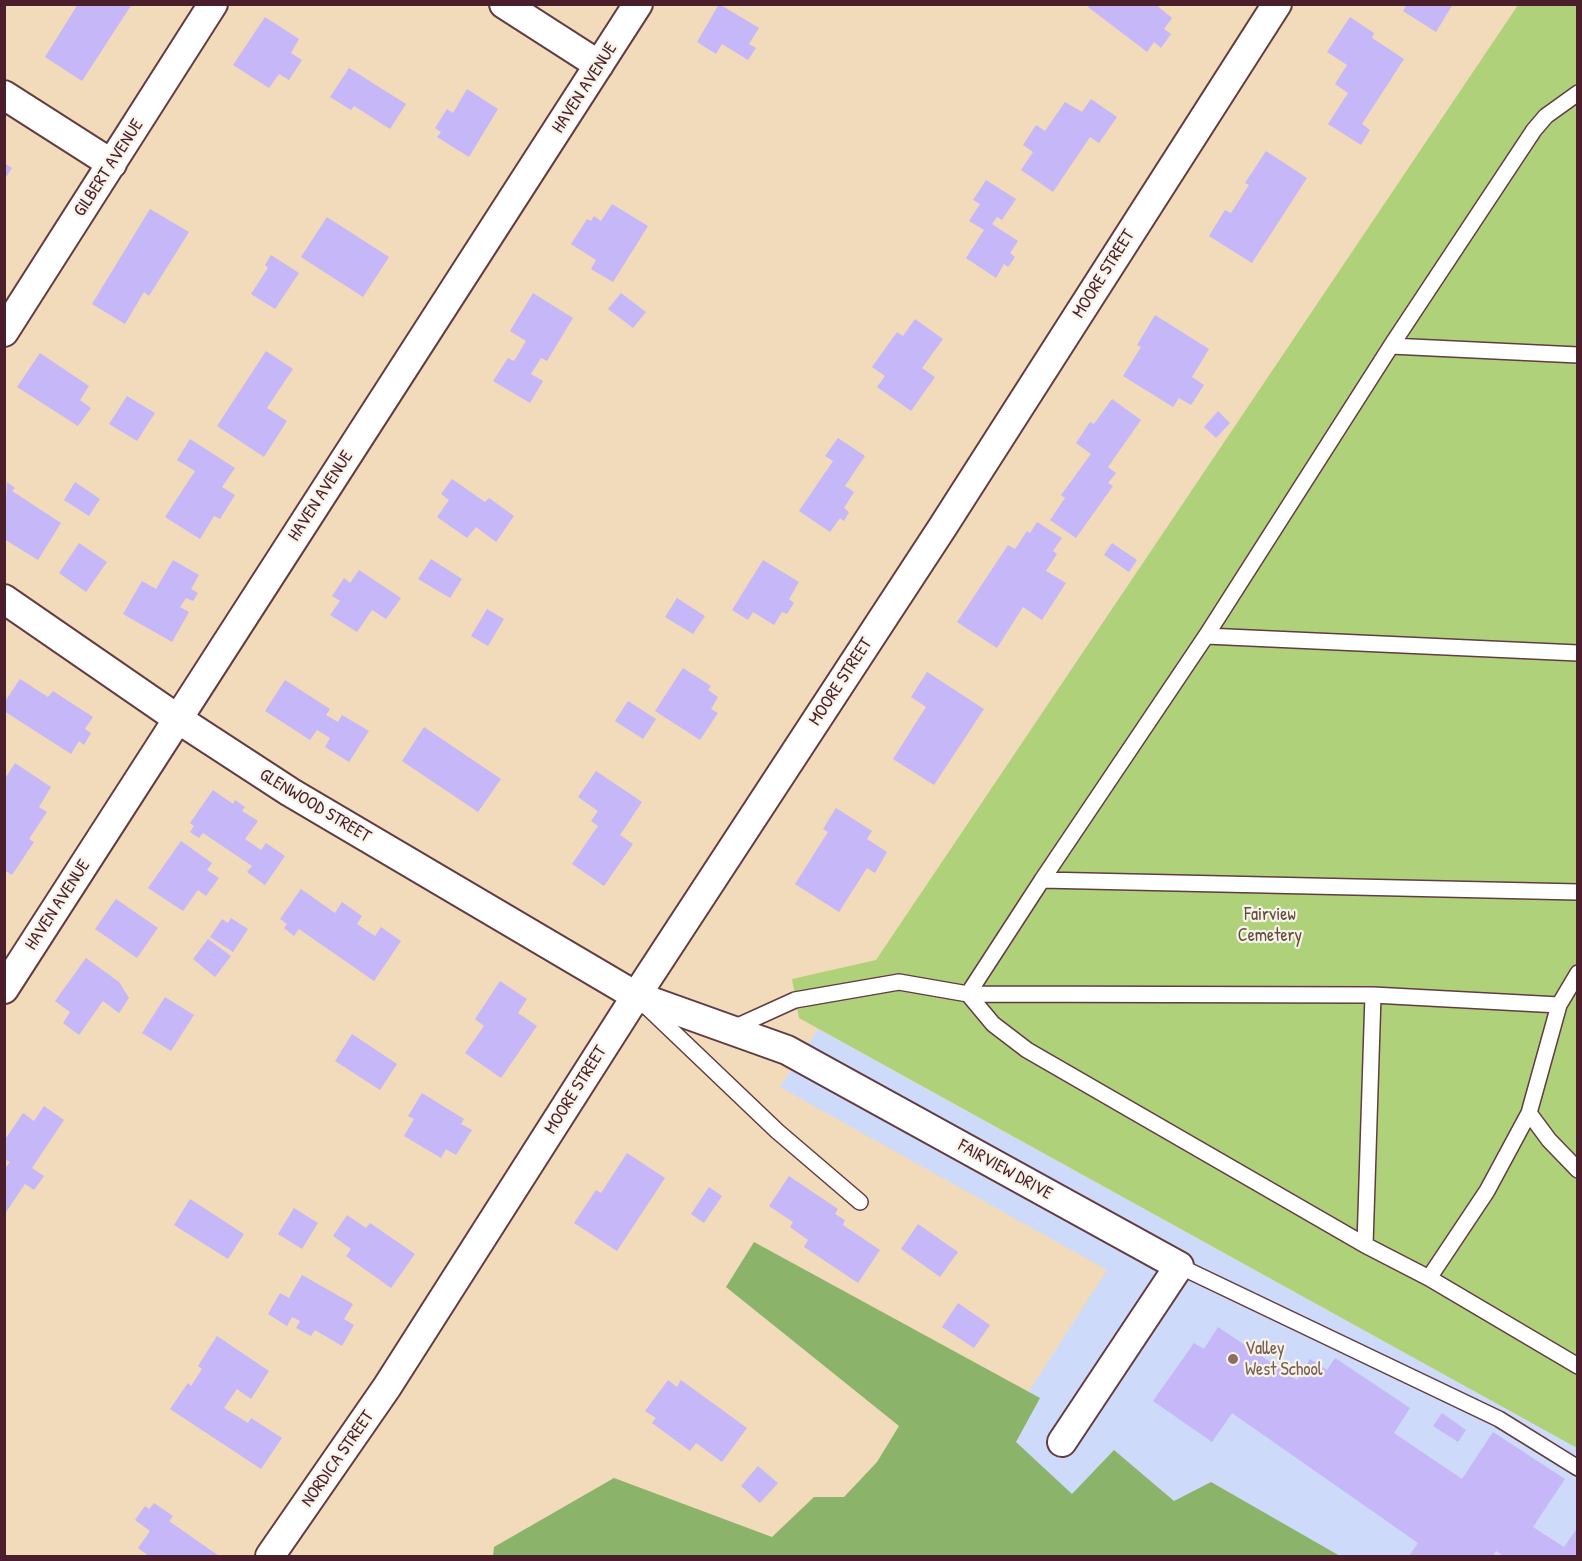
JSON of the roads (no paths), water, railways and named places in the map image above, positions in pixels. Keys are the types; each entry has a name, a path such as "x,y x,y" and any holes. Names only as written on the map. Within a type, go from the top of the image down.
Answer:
{"street":[{"name":"GILBERT AVENUE","path":"4,332 213,4"},
{"path":"504,4 599,65"},
{"name":"HAVEN AVENUE","path":"4,989 638,4"},
{"name":"MOORE STREET","path":"405,1360 636,996 942,528 1277,4"},
{"path":"4,95 112,164"},
{"name":"GLENWOOD STREET","path":"4,599 178,719 290,792 636,996"},
{"name":"FAIRVIEW DRIVE","path":"636,996 787,1050 1179,1266"},
{"path":"1062,1442 1179,1266"},
{"name":"NORDICA STREET","path":"270,1557 405,1360"}],"lane":[{"path":"968,993 1206,636 1391,346 1534,130 1546,116 1578,93"},
{"path":"1391,346 1578,355"},
{"path":"1206,636 1578,653"},
{"path":"1042,880 1578,892"},
{"path":"1429,1278 1487,1191 1529,1113 1559,1005 1578,973"},
{"path":"731,1029 795,1000 899,982 968,993 1373,995 1559,1005"},
{"path":"968,993 993,1024 1027,1050 1365,1245 1429,1278 1578,1366"},
{"path":"1365,1245 1373,995"},
{"path":"636,996 769,1124 860,1202"},
{"path":"1529,1113 1549,1140 1578,1170"},
{"path":"1179,1266 1499,1419 1578,1468"}],"place":[{"name":"Valley West School","path":"1233,1359"}],"park label":[{"name":"Fairview Cemetery","path":"1270,925"}]}
